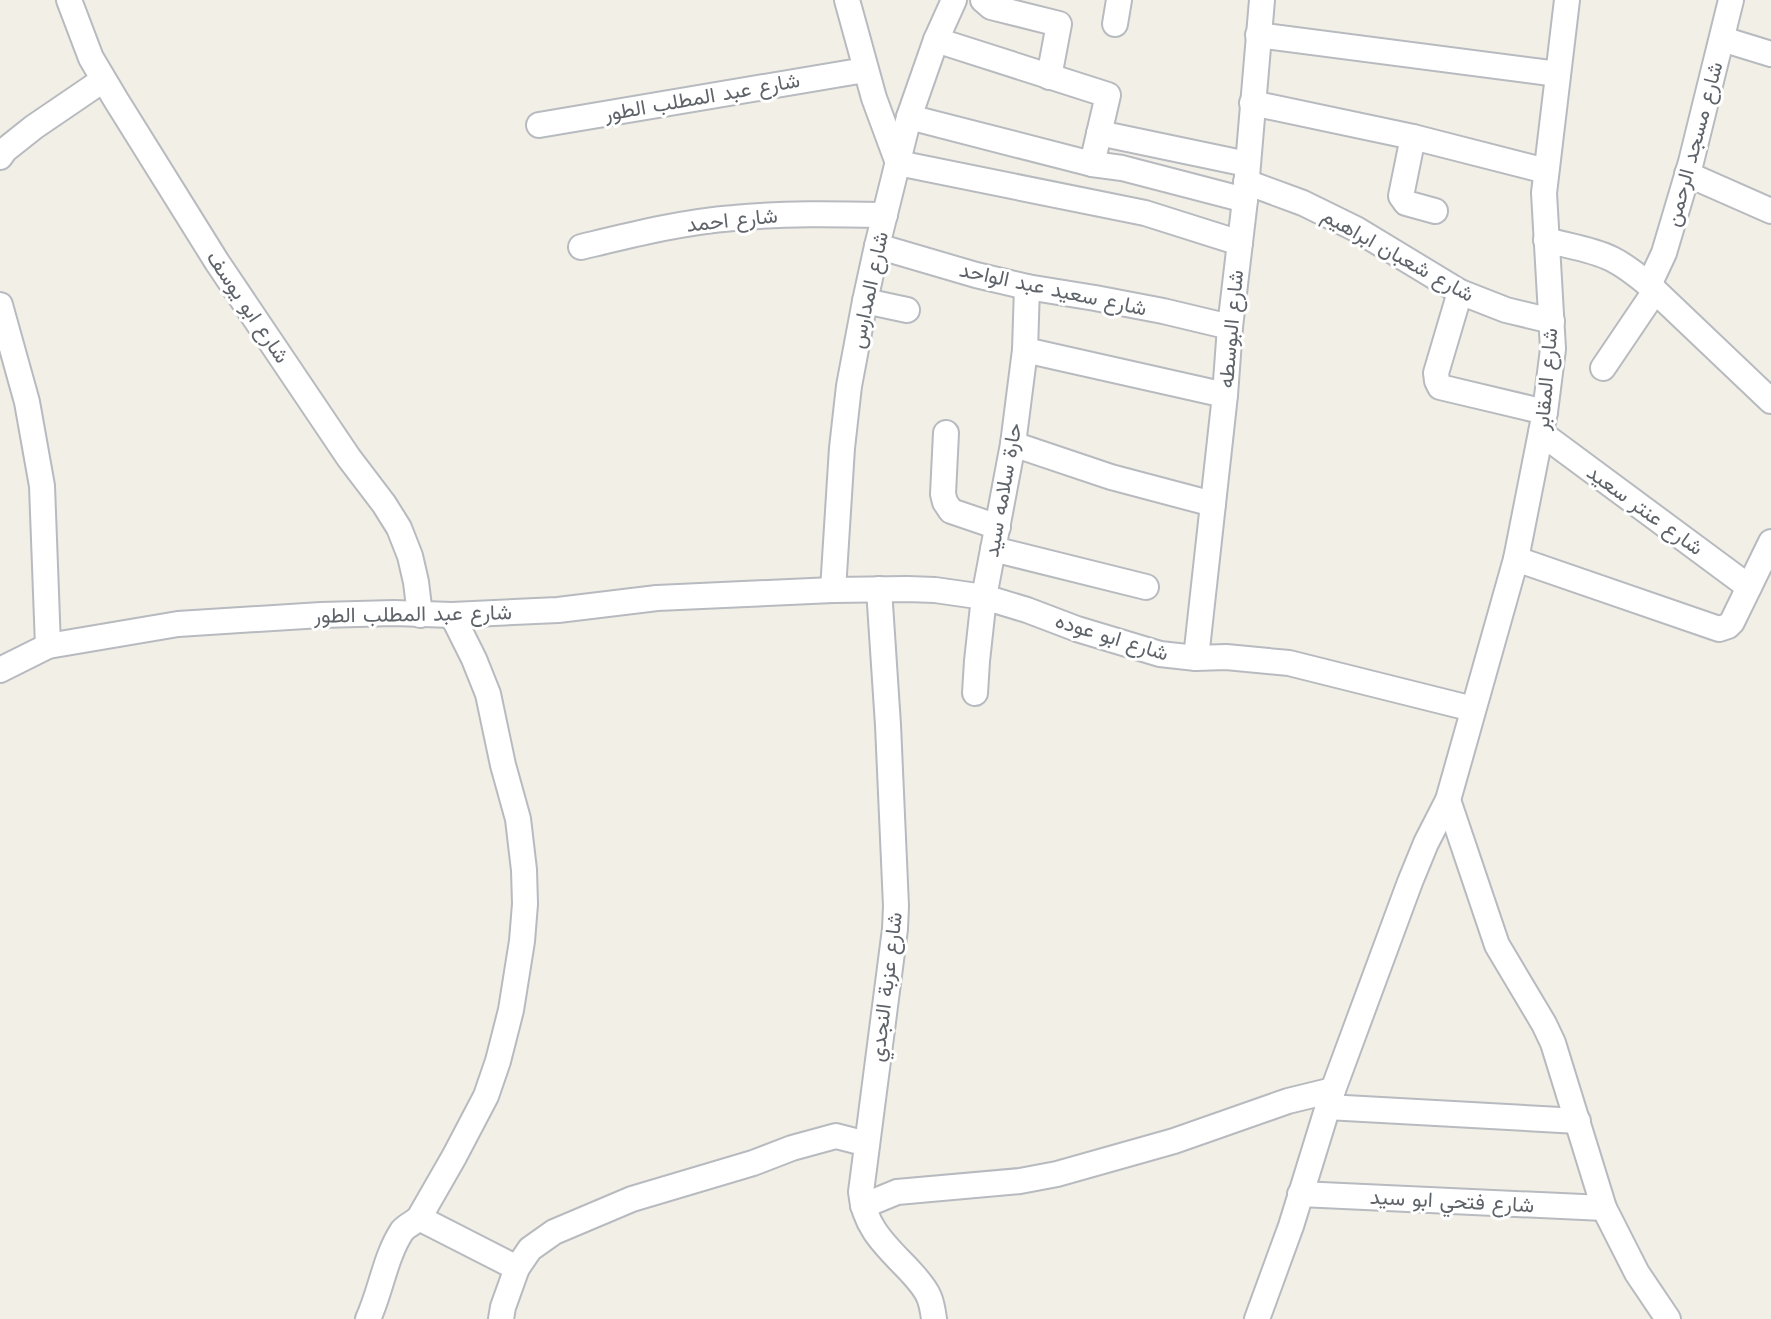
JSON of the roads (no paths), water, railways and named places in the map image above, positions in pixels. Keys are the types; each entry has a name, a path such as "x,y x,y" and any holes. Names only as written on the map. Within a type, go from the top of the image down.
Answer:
{"street":[{"name":"شارع ابو يوسف","path":"69,0 91,58 217,262 399,528 413,569 420,615"},
{"path":"846,0 865,70 898,163 1145,212 1240,243"},
{"name":"شارع المدارس","path":"833,590 849,386 865,301 909,117 936,40 954,0"},
{"path":"983,0 991,7 1059,24 1049,77"},
{"name":"شارع البوسطه","path":"1196,658 1225,396 1262,0"},
{"name":"شارع المقابر","path":"1257,1319 1330,1098 1410,882 1448,800 1516,559 1543,423 1553,349 1544,220 1546,171 1567,0"},
{"name":"شارع مسجد الرحمن","path":"1652,288 1687,174 1731,0"},
{"path":"1258,36 1558,74"},
{"path":"1722,39 1771,54"},
{"path":"936,40 1108,95 1093,164"},
{"name":"شارع عبد المطلب الطور","path":"539,125 865,70"},
{"path":"0,157 34,127 103,79"},
{"path":"1252,103 1413,137 1546,171"},
{"path":"909,117 1093,164 1154,176 1246,182"},
{"path":"1099,133 1163,147 1246,182"},
{"path":"1413,137 1401,196 1406,202 1434,211"},
{"path":"1145,212 1163,147"},
{"path":"1687,174 1771,211"},
{"name":"شارع شعبان ابراهيم","path":"1246,182 1303,203 1356,229 1460,292 1506,310 1552,321"},
{"name":"شارع احمد","path":"581,247 656,229 732,218 808,213 885,215"},
{"path":"1546,240 1591,252 1630,269 1771,401"},
{"name":"شارع سعيد عبد الواحد","path":"877,246 1027,287 1109,300 1230,327"},
{"name":"حارة سلامه سيد","path":"975,693 984,597 1013,444 1025,350 1027,287"},
{"path":"1603,368 1652,288"},
{"path":"1460,292 1436,373 1438,384 1440,387 1543,423"},
{"path":"865,301 907,310"},
{"path":"0,305 27,402 42,486 48,646"},
{"path":"1025,350 1225,396"},
{"name":"شارع عنتر سعيد","path":"1543,423 1749,587"},
{"path":"946,433 943,494 951,512 995,538 1146,587"},
{"path":"1013,444 1111,477 1213,503"},
{"path":"1516,559 1719,629 1731,622 1771,542"},
{"name":"شارع عزبة النجدي","path":"879,589 896,906 861,1192 869,1223 879,1238 924,1287 930,1297 934,1319"},
{"name":"شارع عبد المطلب الطور","path":"0,670 48,646 178,624 321,615 452,615 558,610 657,598 833,590"},
{"name":"شارع ابو عوده","path":"833,590 935,590 984,597 1160,654 1196,658 1226,656 1289,663 1473,709"},
{"path":"368,1319 402,1232 419,1218 480,1107 498,1060 511,1010 522,941 524,870 518,819 488,694 452,615"},
{"path":"1448,800 1497,946 1544,1024 1562,1068 1604,1208 1637,1273 1668,1319"},
{"path":"863,1206 897,1192 1020,1181 1057,1174 1174,1141 1288,1101 1330,1098 1578,1121"},
{"path":"501,1319 517,1268 530,1249 554,1232 632,1199 753,1163 792,1148 836,1136 867,1144"},
{"name":"شارع فتحي ابو سيد","path":"1300,1195 1604,1208"},
{"path":"419,1218 517,1268"}]}
